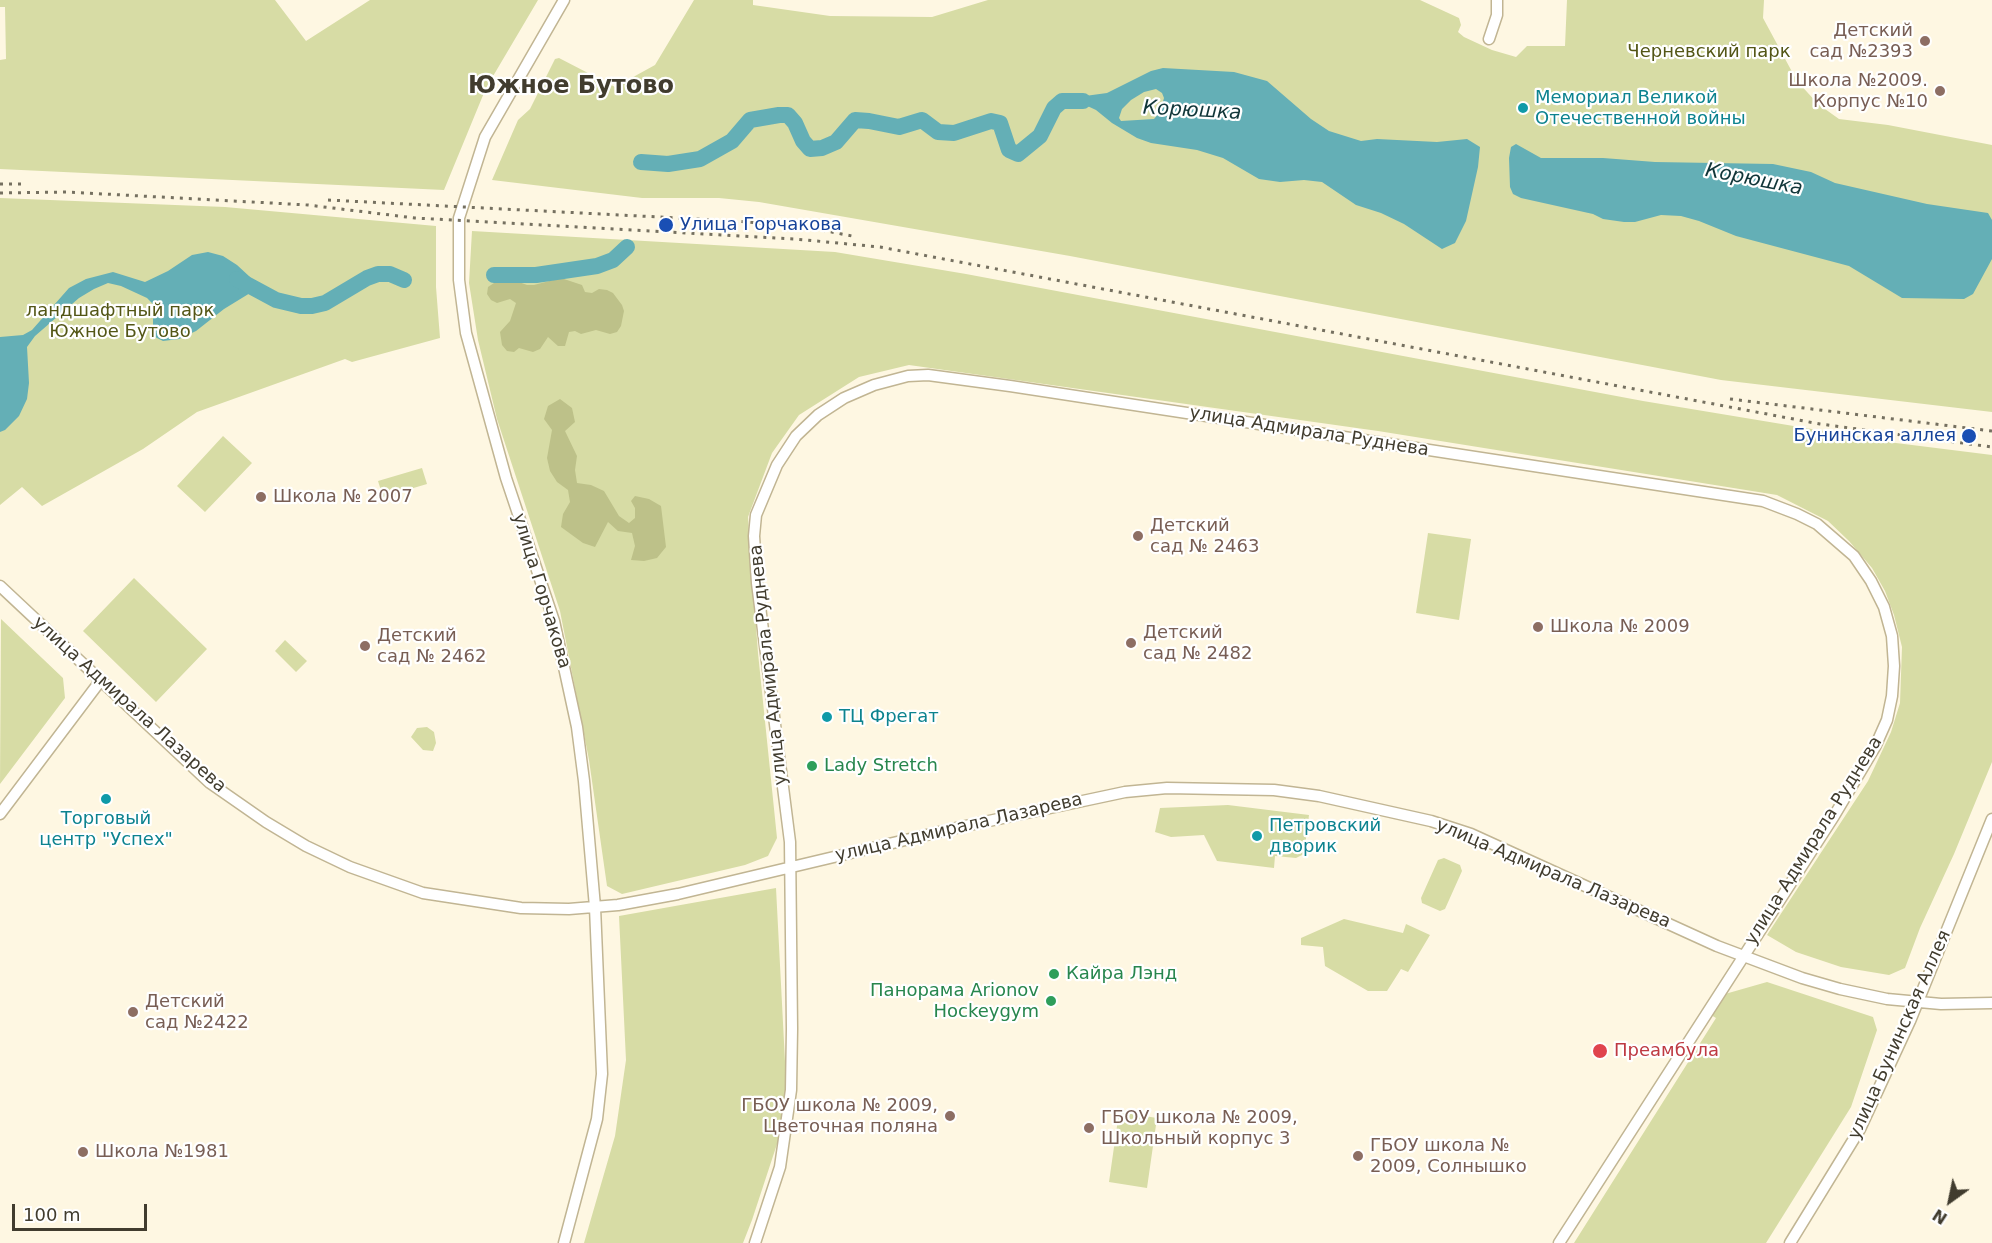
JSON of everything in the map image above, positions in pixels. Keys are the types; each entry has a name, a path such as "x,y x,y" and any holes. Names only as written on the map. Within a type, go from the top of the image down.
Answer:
{"street":[{"name":"улица Горчакова","path":"564,0 485,137 459,218 459,280 466,333 507,478 554,621 568,684 583,773 595,907 601,1017 601,1093 587,1160 564,1243"},
{"path":"1490,39 1497,15 1497,0"},
{"name":"улица Адмирала Руднева","path":"755,1243 780,1167 791,1090 790,842 757,583 754,536 756,515 777,465 795,436 818,415 844,398 874,386 908,376 928,375 1763,501 1817,524 1854,556 1884,606 1892,636 1894,666 1892,696 1887,720 1875,747 1829,823 1559,1243"},
{"name":"улица Адмирала Лазарева","path":"0,586 210,783 266,822 306,846 350,867 423,893 521,908 618,905 678,894 790,866 1125,792 1167,788 1274,790 1319,796 1421,818 1471,834 1743,956 1802,978 1887,999 1941,1004 1992,1003"},
{"path":"0,814 101,680"},
{"name":"улица Бунинская Аллея","path":"1790,1243 1860,1129 1918,1002 1992,819"}],"green space":[{"path":"0,0 275,0 306,41 370,0 538,0 486,88 444,190 0,169 0,60 6,59 5,7 0,7"},
{"name":"Черневский парк","path":"694,0 753,0 753,5 830,16 932,17 988,0 1420,0 1459,18 1461,25 1458,32 1464,37 1492,50 1516,57 1527,46 1565,46 1567,0 1764,0 1763,18 1797,81 1818,104 1839,119 1888,125 1992,145 1992,412 1721,380 1070,256 759,202 719,198 642,198 492,180 518,120 530,109 555,59 559,58 615,87 655,65"},
{"name":"ландшафтный парк Южное Бутово","path":"0,198 225,207 436,226 436,287 440,338 352,362 345,359 197,412 143,449 42,506 22,487 0,505"},
{"path":"472,231 835,252 966,274 1643,401 1896,443 1992,455 1992,762 1905,968 1889,975 1841,967 1796,952 1767,935 1868,781 1891,732 1900,703 1902,647 1885,591 1872,568 1828,521 1777,495 1378,431 909,365 859,377 799,415 772,453 748,517 758,653 777,838 768,856 745,865 622,894 607,886 589,760 560,611 497,419 478,340 469,283"},
{"path":"508,278 527,285 534,285 561,278 582,285 585,292 607,290 613,293 622,305 624,311 621,326 617,332 610,334 596,330 581,334 575,331 569,332 565,346 558,346 548,337 540,349 533,352 519,348 514,352 507,351 502,345 500,332 510,321 516,303 510,299 497,303 487,294 488,287"},
{"path":"560,399 572,408 575,422 565,431 577,456 575,470 577,483 591,485 604,491 619,516 629,523 635,518 635,508 631,501 635,496 649,499 661,506 666,547 657,558 644,561 631,560 635,546 632,533 618,531 608,522 595,547 583,543 561,527 563,514 570,502 568,490 557,482 550,471 547,458 552,430 544,419 548,406"},
{"path":"223,436 252,463 205,512 177,486"},
{"path":"422,468 427,484 383,497 378,481"},
{"path":"1428,533 1471,539 1459,620 1416,613"},
{"path":"134,578 207,649 156,702 83,631"},
{"path":"1,619 63,678 65,698 0,784"},
{"path":"285,640 307,661 296,672 275,651"},
{"path":"427,727 434,732 436,743 433,751 423,750 411,737 417,728"},
{"path":"1228,805 1309,815 1304,854 1296,858 1275,856 1274,868 1217,861 1204,835 1171,837 1155,832 1160,808"},
{"path":"1444,858 1460,865 1462,871 1445,909 1440,911 1422,903 1421,898 1438,860"},
{"path":"776,888 787,1100 778,1141 743,1243 584,1243 615,1136 626,1060 619,916"},
{"path":"1344,919 1403,933 1406,924 1430,935 1408,972 1401,969 1387,991 1368,991 1325,966 1323,947 1301,945 1301,938"},
{"path":"1767,982 1873,1017 1877,1030 1851,1107 1766,1243 1574,1243 1716,1018 1711,1015 1725,994"},
{"path":"1119,1112 1157,1118 1147,1188 1109,1182"}],"water":[{"path":"1163,68 1234,72 1267,81 1311,119 1329,131 1361,141 1377,139 1437,142 1467,139 1480,147 1478,167 1466,221 1455,243 1442,249 1404,224 1356,205 1322,182 1304,180 1280,182 1259,179 1223,158 1197,150 1151,143 1137,138 1096,110 1081,103 1062,101 1107,93 1151,71","holes":["1156,89 1162,93 1164,98 1160,112 1154,119 1121,121 1119,118 1122,109 1144,92"]},
{"path":"1516,144 1541,158 1773,164 1811,172 1835,183 1927,204 1988,213 1992,220 1992,259 1973,294 1964,299 1902,298 1849,266 1736,236 1681,216 1661,215 1635,222 1624,222 1603,219 1593,214 1521,198 1513,194 1510,187 1509,158 1511,147"},
{"path":"208,252 223,256 237,265 250,277 255,290 224,309 196,331 179,339 163,341 153,336 153,304 147,298 121,286 108,283 94,289 79,298 35,336 27,347 29,383 27,399 19,416 0,432 0,337 23,335 32,330 69,288 86,279 113,272 145,282 168,271 192,255"}],"waterway":[{"name":"Корюшка","path":"641,162 668,164 700,159 732,141 750,120 779,115 788,115 810,149 822,148 836,142 855,120 899,127 922,120 938,132 954,133 991,121 1000,123 1009,150 1018,154 1040,136 1054,108 1062,101 1083,101"},
{"name":"Корюшка","path":"494,275 536,275 597,266 613,260 627,247"},
{"name":"Корюшка","path":"237,279 276,300 301,306 325,303 378,274 390,274 404,280"}],"railway":[{"path":"0,184 25,184"},
{"path":"0,193 67,192 308,205 415,218 795,239 880,247 1820,424 1992,447"},
{"path":"328,200 737,221 811,228 857,237"},
{"path":"1730,399 1992,431"}],"place":[{"name":"Детский сад №2393","path":"1925,41"},
{"name":"Школа №2009. Корпус №10","path":"1940,91"},
{"name":"Мемориал Великой Отечественной войны","path":"1523,108"},
{"name":"Улица Горчакова","path":"666,225"},
{"name":"Бунинская аллея","path":"1969,436"},
{"name":"Школа № 2007","path":"261,497"},
{"name":"Детский сад № 2463","path":"1138,536"},
{"name":"Школа № 2009","path":"1538,627"},
{"name":"Детский сад № 2482","path":"1131,643"},
{"name":"Детский сад № 2462","path":"365,646"},
{"name":"ТЦ Фрегат","path":"827,717"},
{"name":"Lady Stretch","path":"812,766"},
{"name":"Торговый центр \"Успех\"","path":"106,799"},
{"name":"Петровский дворик","path":"1257,836"},
{"name":"Кайра Лэнд","path":"1054,974"},
{"name":"Панорама Arionov Hockeygym","path":"1051,1001"},
{"name":"Детский сад №2422","path":"133,1012"},
{"name":"Преамбула","path":"1600,1051"},
{"name":"ГБОУ школа № 2009, Цветочная поляна","path":"950,1116"},
{"name":"ГБОУ школа № 2009, Школьный корпус 3","path":"1089,1128"},
{"name":"Школа №1981","path":"83,1152"},
{"name":"ГБОУ школа № 2009, Солнышко","path":"1358,1156"}],"district":[{"name":"Южное Бутово","path":"571,87"}]}
